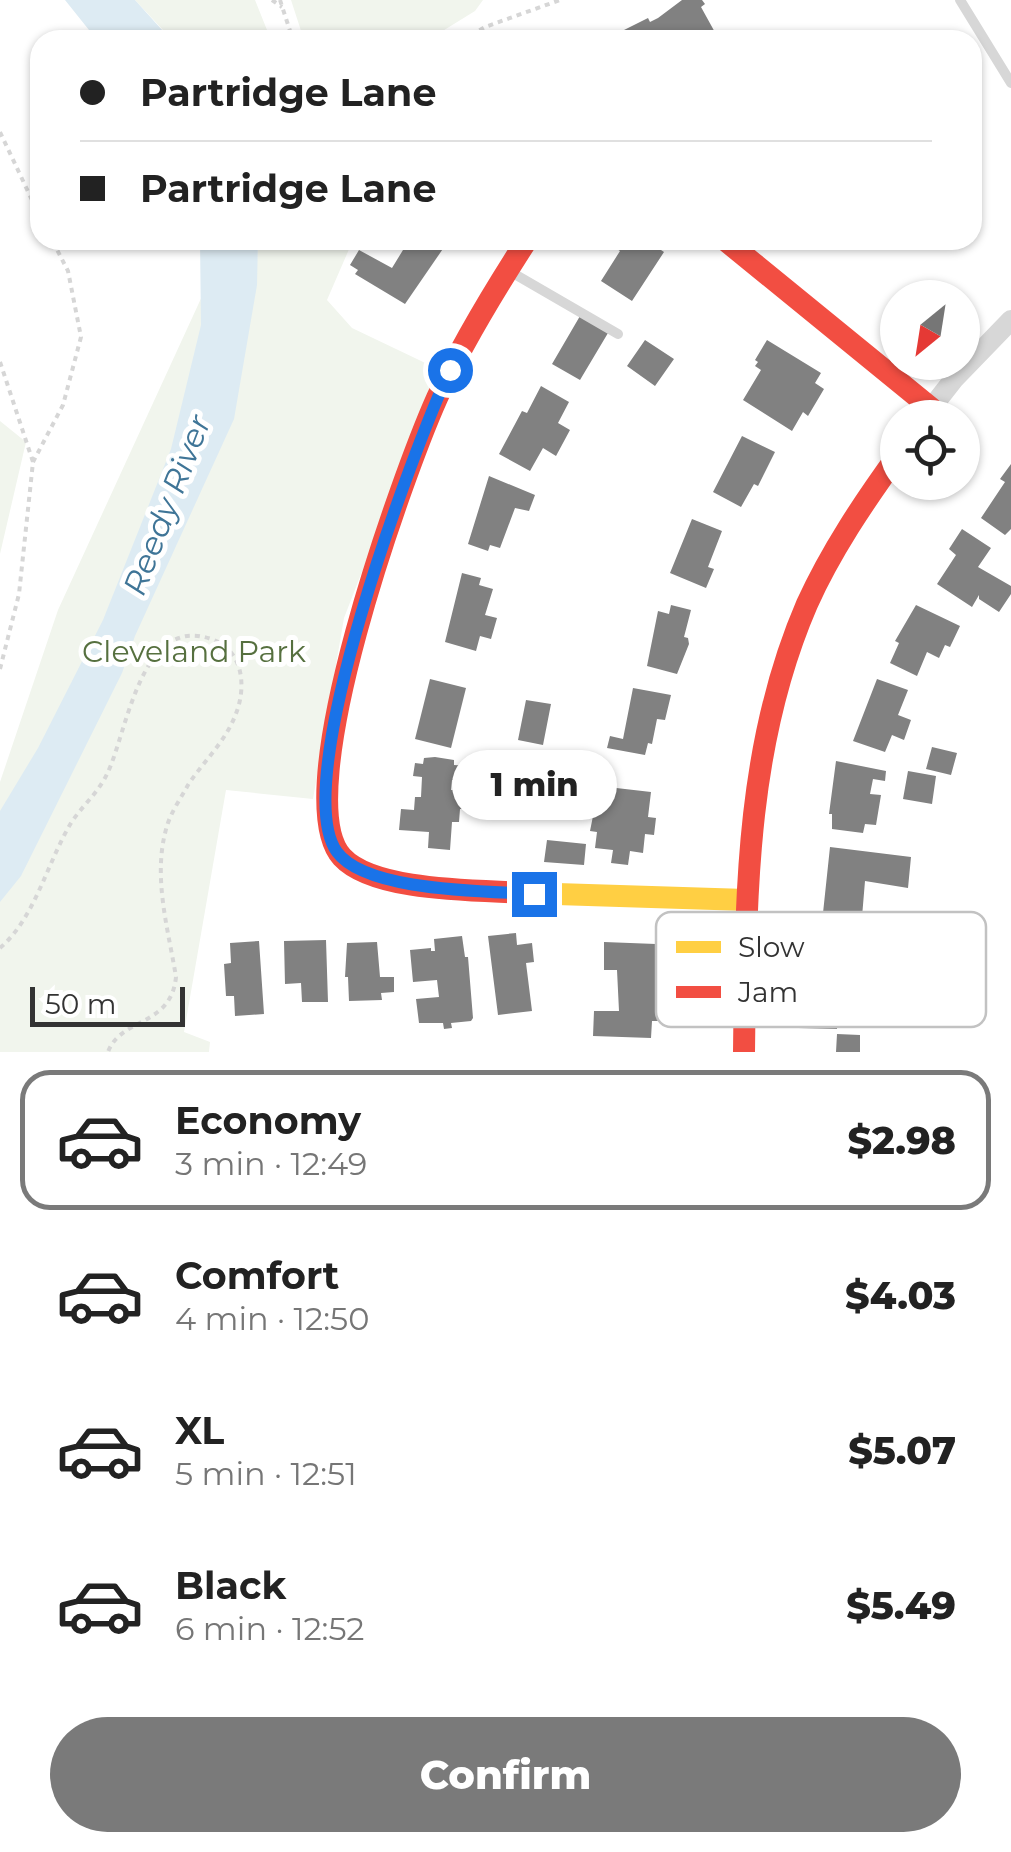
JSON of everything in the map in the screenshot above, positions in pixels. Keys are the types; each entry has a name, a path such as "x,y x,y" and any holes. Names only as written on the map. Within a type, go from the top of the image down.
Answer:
{"street":[{"path":"521,250 450,370 391,517 334,731 327,782 326,819 331,840 353,867 402,882 498,892 746,900"},
{"path":"737,250 913,400"},
{"path":"940,400 1011,320"},
{"path":"746,912 750,836 764,746 791,648 822,574 880,480"},
{"path":"744,1027 744,1052"}],"lane":[{"path":"960,0 978,30"},
{"path":"982,36 1011,83"},
{"path":"508,270 618,334"}],"path":[{"path":"272,0 282,7"},
{"path":"280,0 290,30"},
{"path":"480,30 560,0"},
{"path":"0,132 30,196"},
{"path":"0,669 19,594 33,462 62,405 81,337 68,271 57,250"},
{"path":"0,362 33,462"},
{"path":"0,948 27,916 34,894 71,824 105,778 142,677 161,650 172,641 187,637 202,636 223,644 240,668 240,706 230,730 206,758 167,824 163,848 160,878 175,990 167,1006 123,1034 108,1052"}],"green space":[{"path":"135,0 255,0 267,30 163,30"},
{"path":"291,0 483,0 475,11 444,30 301,30"},
{"name":"Cleveland Park","path":"258,250 349,250 327,300 352,328 440,370 344,618 313,799 226,790 184,1032 210,1042 209,1052 0,1052 0,782 58,610 215,268 256,285"},
{"path":"0,421 26,442 0,554"}],"water":[{"path":"65,0 135,0 162,30 89,30"},
{"name":"Reedy River","path":"200,250 258,250 257,285 234,419 135,636 122,673 21,876 0,902 0,811 38,748 103,620 171,449 201,325"}],"building":[{"path":"682,0 702,0 705,4 701,7 714,30 624,30 648,18 650,22"},
{"path":"359,250 392,268 403,250 442,250 405,304 355,274 358,270 350,265"},
{"path":"620,251 664,252 632,301 601,281"},
{"path":"580,316 608,333 580,380 552,364"},
{"path":"645,340 674,359 655,386 627,366"},
{"path":"767,340 821,373 815,383 824,389 808,416 803,412 792,431 743,400 761,370 755,366 755,360"},
{"path":"541,386 569,402 558,423 570,430 556,456 543,448 530,471 499,454 522,411 527,413"},
{"path":"742,436 775,452 758,486 754,484 741,507 713,492"},
{"path":"1011,464 1011,529 1005,535 981,518 1005,482 1000,479"},
{"path":"489,476 535,495 529,511 515,508 500,548 490,545 488,551 468,544"},
{"path":"692,519 722,531 708,567 714,569 706,588 670,573"},
{"path":"962,529 991,548 978,567 1011,586 1011,594 999,612 979,599 979,595 972,607 937,584 956,555 949,549"},
{"path":"462,573 481,578 479,585 493,589 485,615 497,618 491,639 480,636 476,651 445,642"},
{"path":"671,605 691,610 684,637 689,644 677,674 647,666 658,611 669,614"},
{"path":"916,605 960,626 950,647 945,645 939,658 927,652 917,676 890,663 899,643 895,641"},
{"path":"430,679 466,688 451,748 415,739"},
{"path":"877,679 908,690 898,715 911,720 904,740 892,735 885,752 853,741"},
{"path":"633,688 671,695 665,720 657,719 652,744 648,743 645,755 607,748 610,736 623,739"},
{"path":"526,700 551,704 543,745 518,740"},
{"path":"932,747 957,753 951,775 926,769"},
{"path":"424,758 454,760 454,765 487,767 486,782 452,780 451,790 467,791 466,809 460,809 459,822 452,822 450,850 428,848 429,832 399,830 401,809 414,810 415,797 421,797 422,777 413,776 415,763 423,764"},
{"path":"836,761 886,771 885,781 873,779 870,794 881,795 876,825 865,824 863,833 832,829 829,814"},
{"path":"908,771 936,776 932,804 903,799"},
{"path":"599,786 651,792 648,817 656,818 654,835 645,834 643,853 630,851 628,865 611,863 613,850 595,848 597,832 590,831"},
{"path":"547,840 586,844 584,865 544,862"},
{"path":"830,847 911,857 908,888 865,881 862,912 823,912"},
{"path":"516,933 517,945 532,943 534,962 526,963 532,1011 498,1015 488,936"},
{"path":"462,936 468,957 473,1018 451,1023 452,1028 444,1029 443,1023 419,1023 416,999 439,997 437,980 413,982 410,950 435,951 434,939"},
{"path":"326,940 328,1002 302,1002 301,983 285,984 284,941"},
{"path":"259,941 264,1014 235,1016 234,996 226,996 224,964 231,963 230,943"},
{"path":"377,942 380,977 394,977 394,992 381,993 382,1000 349,1001 345,977 347,943"},
{"path":"604,942 656,944 656,1021 652,1021 651,1038 593,1036 594,1011 619,1011 617,970 604,970"},
{"path":"837,1034 860,1035 860,1052 836,1052"}],"traffic: slow":[{"path":"525,893 746,900"}],"traffic: jam":[{"path":"521,250 457,357 400,492 356,632 339,704 329,770 329,823 342,857 377,877 455,890 525,893"},
{"path":"737,250 921,400"},
{"path":"747,912 760,768 787,658 816,584 880,481"},
{"path":"744,1027 744,1052"}],"route":[{"path":"450,370 410,462 374,573 340,702 327,782 326,819 338,853 353,867 373,876 534,894"}]}
